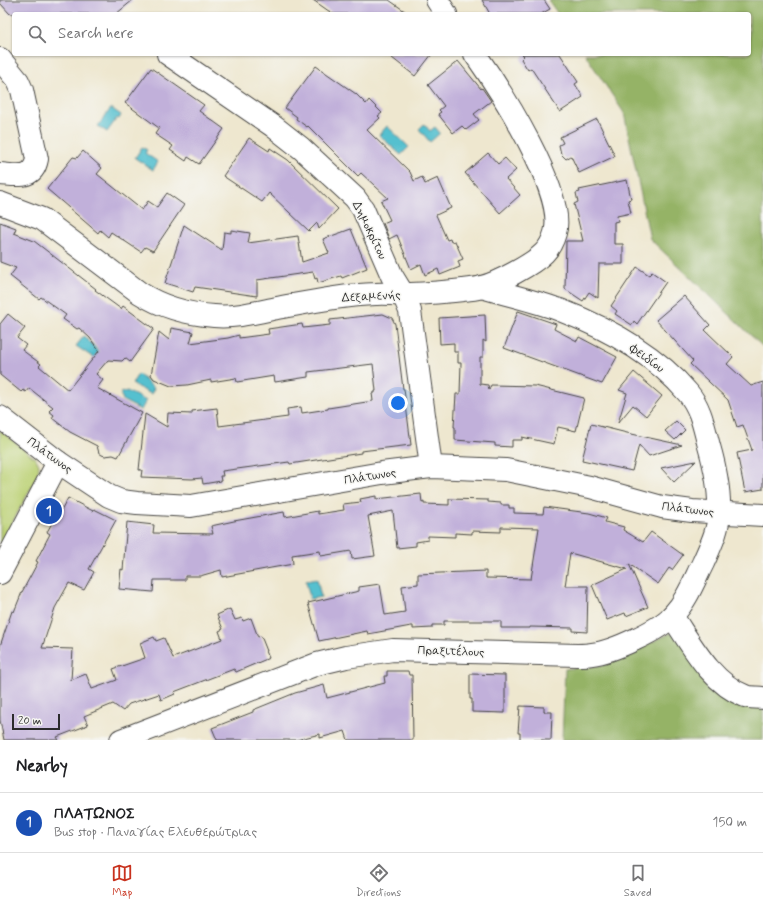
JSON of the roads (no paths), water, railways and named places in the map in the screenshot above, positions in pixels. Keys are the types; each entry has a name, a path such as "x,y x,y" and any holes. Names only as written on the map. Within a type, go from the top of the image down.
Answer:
{"street":[{"path":"437,0 445,12"},
{"name":"Δημοκρίτου","path":"171,56 284,135 324,168 355,198 363,209 392,276 404,294 410,311 431,467"},
{"name":"Δεξαμενής","path":"0,203 42,219 154,302 170,308 214,316 242,314 314,301 376,294 437,293 482,287 503,278 536,260 546,252 555,233 556,222 553,200 536,158 492,77 476,56"},
{"path":"0,59 18,81 22,90 37,159 36,167 30,173 21,175 0,174"},
{"name":"Φειδίου","path":"482,287 560,310 600,327 656,362 675,380 697,405 702,418 718,486 719,513"},
{"name":"Πλάτωνος","path":"0,417 58,462 110,496 137,503 191,506 382,473 431,467 506,470 543,476 590,487 662,507 692,511 763,515"},
{"path":"0,573 58,462"},
{"name":"Πραξιτέλους","path":"121,740 317,664 346,657 374,652 409,650 577,655 594,654 638,637 657,627 672,616 683,604 714,540 719,513"},
{"path":"672,616 715,676 732,690 746,697 763,698"}],"water":[{"path":"111,108 121,115 107,132 98,126"},
{"path":"424,124 430,131 435,127 440,133 430,142 419,129"},
{"path":"387,126 409,147 401,155 379,135"},
{"path":"142,147 147,150 145,153 158,162 153,170 135,158"},
{"path":"84,336 98,352 94,358 76,346"},
{"path":"138,374 154,388 151,394 132,384"},
{"path":"127,391 146,401 141,410 122,400 121,393"},
{"path":"317,579 321,597 310,599 306,581"}],"place":[{"name":"ΠΛΑΤΩΝΟΣ","path":"49,511"}]}
